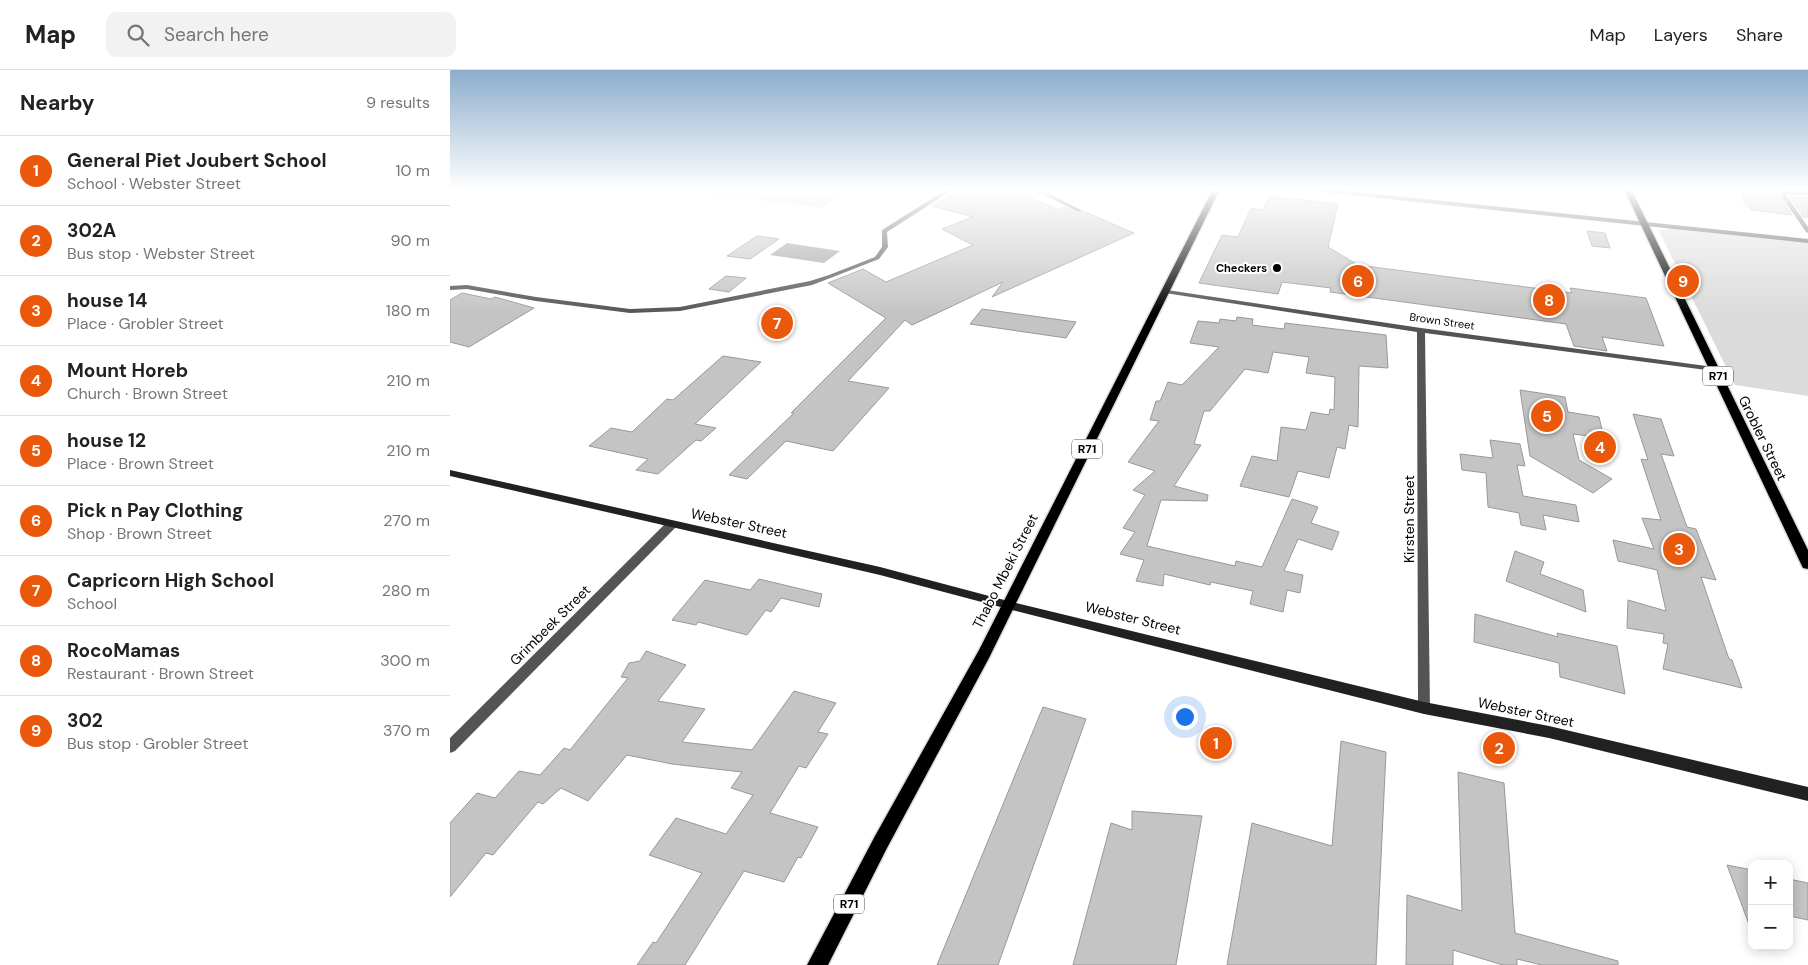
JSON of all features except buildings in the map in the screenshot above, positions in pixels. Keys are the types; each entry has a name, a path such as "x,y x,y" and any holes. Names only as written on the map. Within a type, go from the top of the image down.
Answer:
{"main road":[{"name":"Thabo Mbeki Street","path":"817,965 1008,606 1197,231"},
{"name":"Grobler Street","path":"1647,231 1808,564"}],"street":[{"path":"450,288 467,287 554,302 630,311 680,309 812,283 877,258 885,247 884,231"},
{"path":"1709,231 1808,241"},
{"name":"Brown Street","path":"1167,292 1421,330 1714,369"},
{"name":"Kirsten Street","path":"1421,330 1424,708"},
{"name":"Webster Street","path":"450,473 671,525 880,571 1008,606 1424,708 1549,732 1808,794"},
{"name":"Grimbeek Street","path":"450,747 671,525"}],"shaded area":[{"path":"1659,231 1698,231 1808,242 1808,396 1735,385"},
{"path":"787,243 840,251 824,263 770,255"}],"place":[{"name":"Checkers","path":"1277,268"},
{"name":"Pick n Pay Clothing","path":"1358,281"},
{"name":"302","path":"1683,281"},
{"name":"RocoMamas","path":"1549,300"},
{"name":"Capricorn High School","path":"777,323"},
{"name":"house 12","path":"1547,416"},
{"name":"Mount Horeb","path":"1600,447"},
{"name":"house 14","path":"1679,549"},
{"name":"General Piet Joubert School","path":"1216,743"},
{"name":"302A","path":"1499,748"}]}
